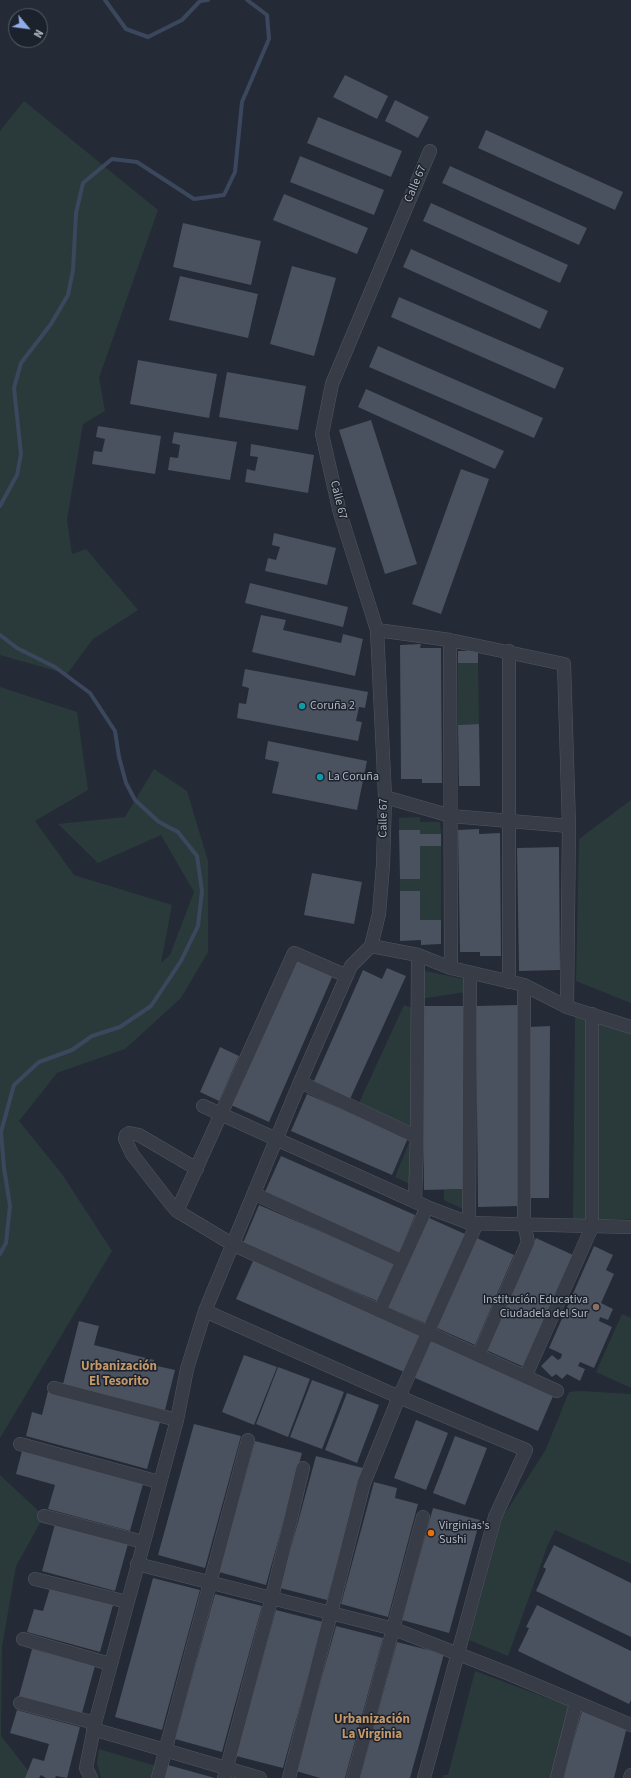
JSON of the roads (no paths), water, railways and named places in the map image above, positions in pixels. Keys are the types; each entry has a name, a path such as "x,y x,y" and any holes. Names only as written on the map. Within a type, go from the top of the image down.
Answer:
{"street":[{"name":"Calle 67","path":"371,946 379,914 383,865 385,797 377,630 340,513 322,434 332,384 430,151"},
{"path":"377,630 450,640 509,651 564,664 569,826 567,1007"},
{"path":"450,640 451,968"},
{"path":"509,651 509,982"},
{"path":"385,797 451,816 569,826"},
{"path":"91,1778 86,1768 94,1726 136,1564 177,1420 187,1369 205,1311 232,1244 255,1194 300,1082 351,966 371,946 418,955 451,968 524,985 567,1007 631,1027"},
{"path":"177,1211 294,953 347,976"},
{"path":"380,1310 402,1260 421,1204 417,1137 418,955"},
{"path":"289,1778 364,1483 399,1397 429,1332 473,1223 470,973"},
{"path":"479,1354 528,1242 524,1223 524,985"},
{"path":"526,1375 592,1227 592,1014"},
{"path":"300,1082 417,1137"},
{"path":"203,1106 421,1204 473,1223 524,1223 592,1227 631,1227"},
{"path":"197,1169 139,1136 129,1133 126,1135 125,1139 132,1154 154,1184 177,1211 232,1244 557,1390"},
{"path":"255,1194 402,1260"},
{"path":"205,1311 399,1397 526,1450 495,1518 459,1655 424,1778"},
{"path":"54,1388 177,1420"},
{"path":"158,1778 164,1750 248,1440"},
{"path":"20,1444 159,1482"},
{"path":"226,1773 272,1597 303,1468"},
{"path":"44,1516 143,1542"},
{"path":"353,1778 423,1517"},
{"path":"136,1564 332,1612 394,1629 631,1725"},
{"path":"35,1579 126,1602"},
{"path":"22,1639 110,1664"},
{"path":"557,1778 576,1702"},
{"path":"20,1703 94,1726 226,1773 260,1778"}],"waterway":[{"path":"105,0 126,29 148,37 182,20 200,1 208,0"},
{"path":"0,506 17,475 21,454 14,388 21,363 51,324 68,295 73,270 76,213 83,183 112,159 137,162 194,199 224,195 235,172 242,102 269,39 267,15 247,0"},
{"path":"0,635 17,648 55,667 90,693 115,731 119,757 126,783 135,800 159,822 178,832 197,856 202,891 198,926 181,961 151,1006 120,1027 92,1036 72,1050 39,1062 14,1085 1,1132 4,1168 10,1206 6,1243 0,1254"}],"place":[{"name":"Coruña 2","path":"302,706"},
{"name":"La Coruña","path":"320,777"},
{"name":"Institución Educativa Ciudadela del Sur","path":"596,1307"},
{"name":"Virginias's Sushi","path":"431,1533"}],"district":[{"name":"Urbanización El Tesorito","path":"119,1374"},
{"name":"Urbanización La Virginia","path":"372,1728"}]}
